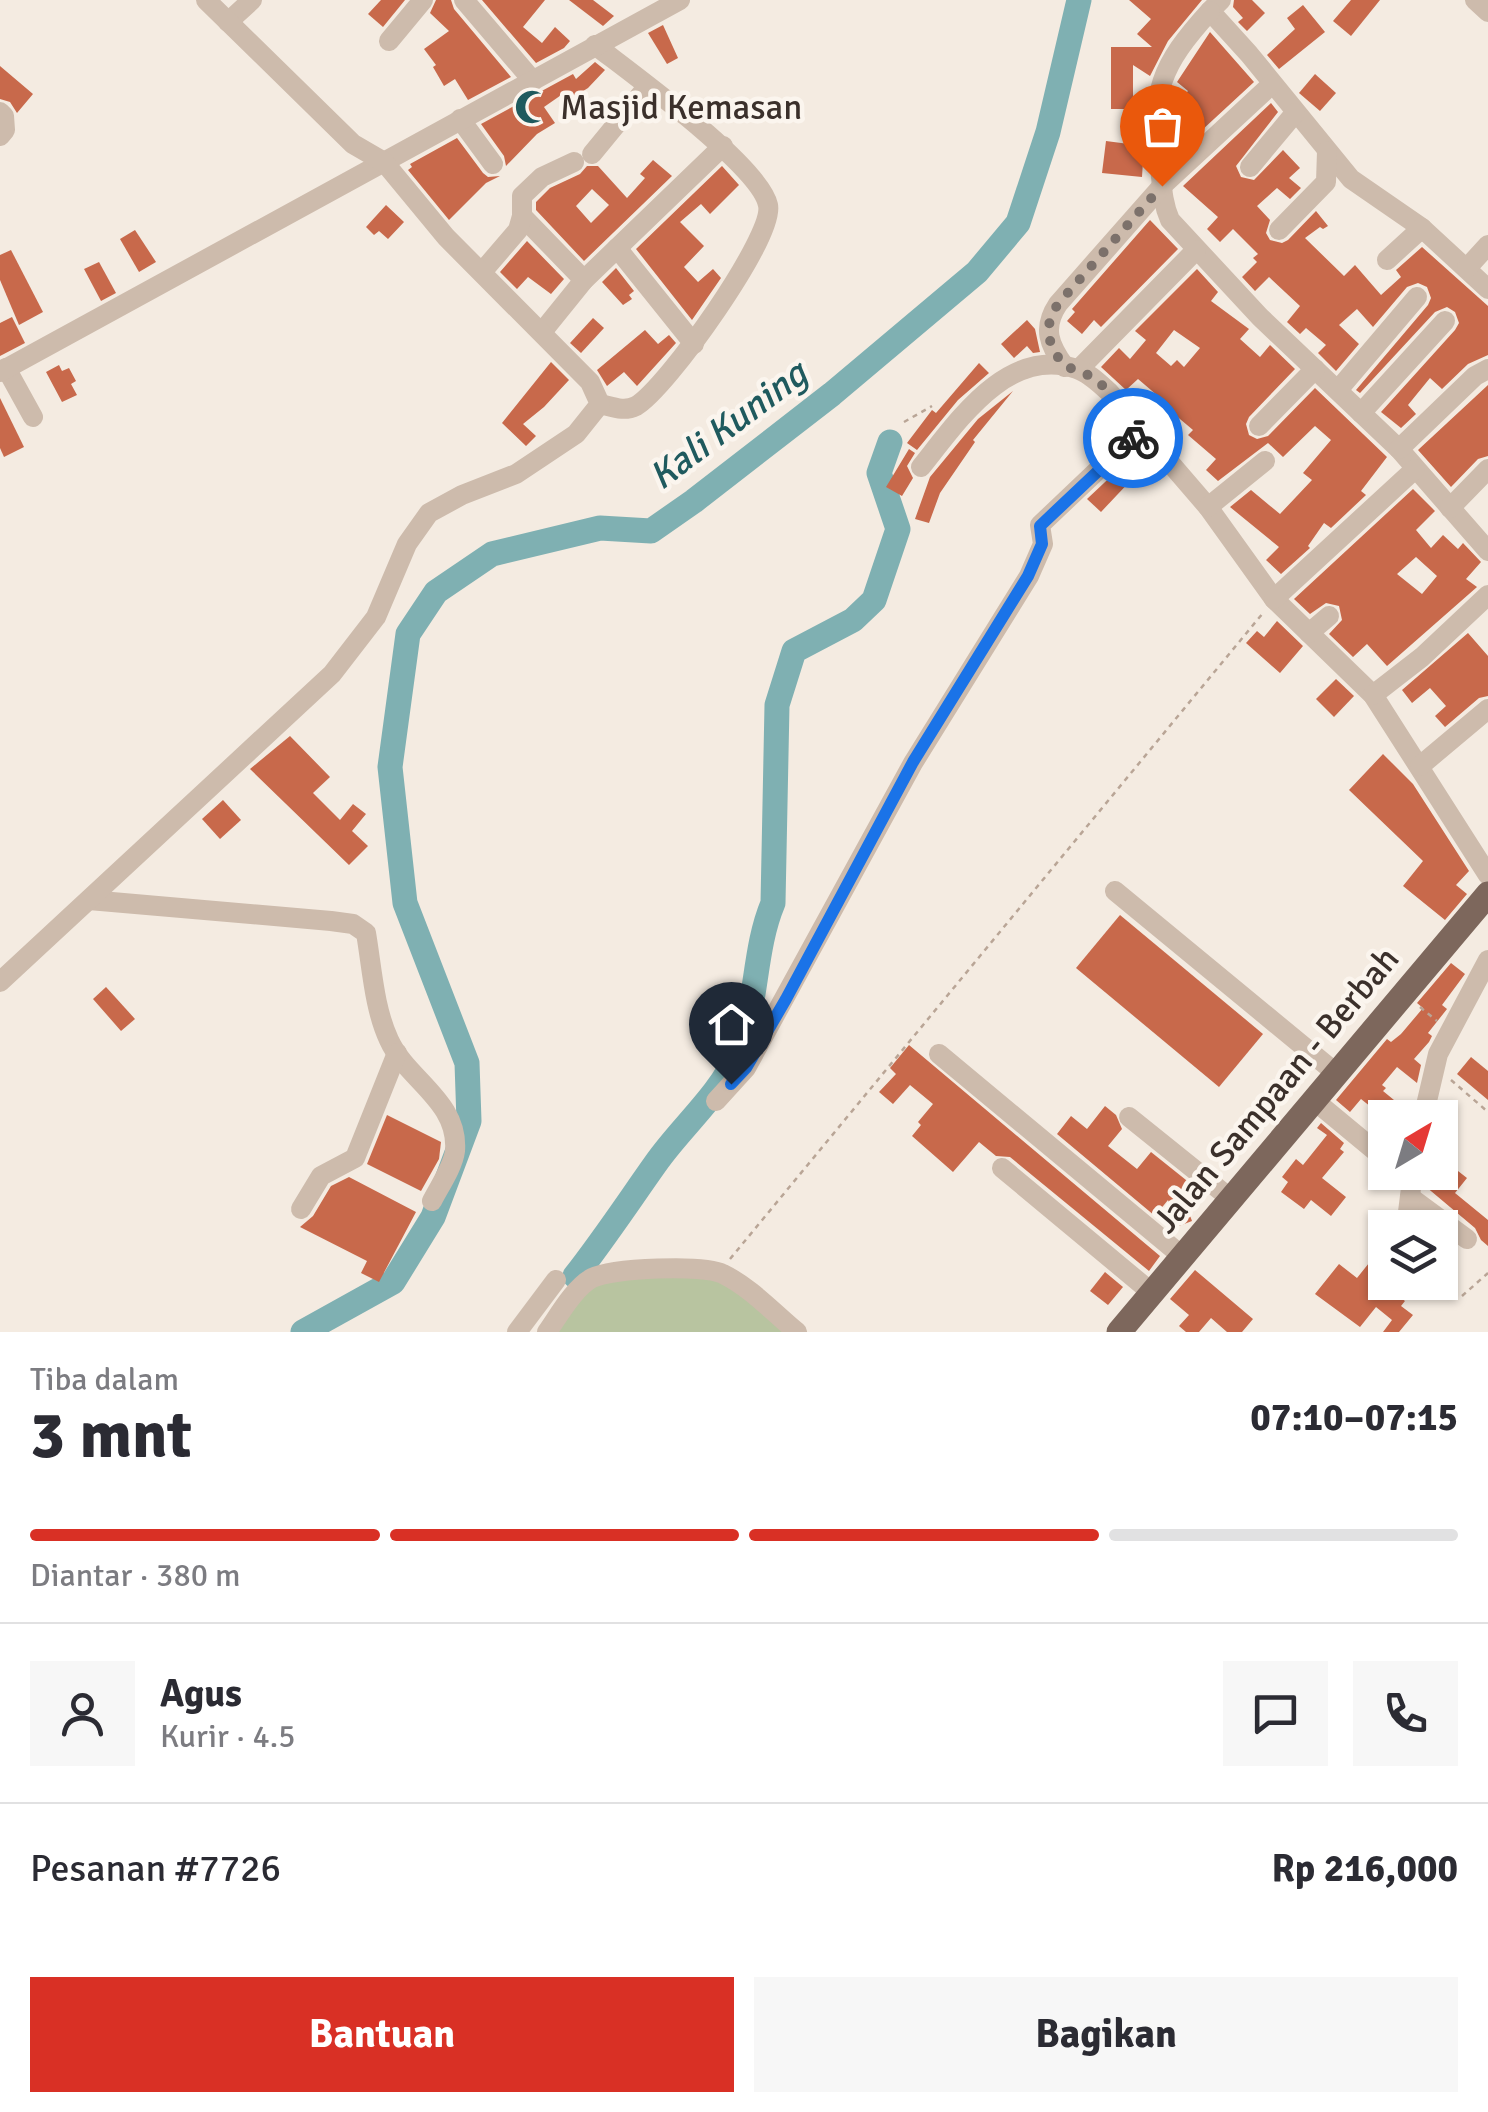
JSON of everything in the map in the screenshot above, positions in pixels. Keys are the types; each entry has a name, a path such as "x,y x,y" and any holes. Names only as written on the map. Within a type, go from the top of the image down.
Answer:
{"main road":[{"name":"Jalan Sampaan - Berbah","path":"1118,1332 1488,891"}],"street":[{"path":"206,0 354,144 384,162 446,237 590,382 600,404"},
{"path":"228,22 252,0"},
{"path":"388,41 423,0"},
{"path":"464,0 500,38 533,82"},
{"path":"34,417 3,370 680,0"},
{"path":"1475,0 1488,12"},
{"path":"1488,289 1422,228 1369,194 1295,113 1215,6 1182,42 1158,84 1155,135 1163,204 1170,220 1399,449 1488,552"},
{"path":"595,45 723,146 765,196 770,208 766,224 694,344 672,373 635,406 625,410 600,404"},
{"path":"1272,84 1162,186 1049,317 1046,331 1072,368 1110,392 1208,507 1274,599 1373,695 1420,766 1488,891"},
{"path":"482,272 518,230 522,196 542,176 583,158 647,86"},
{"path":"0,112 5,130 0,136"},
{"path":"1250,167 1295,113"},
{"path":"460,119 493,164"},
{"path":"354,144 354,177"},
{"path":"542,332 584,280 723,146"},
{"path":"1279,230 1326,182 1327,150"},
{"path":"522,216 584,280"},
{"path":"1388,260 1422,228"},
{"path":"1467,268 1488,246"},
{"path":"617,248 694,344"},
{"path":"921,467 999,381 1016,370 1037,365 1072,368 1196,250"},
{"path":"1338,390 1417,297"},
{"path":"1361,413 1445,321"},
{"path":"1399,449 1488,368"},
{"path":"1260,426 1315,369"},
{"path":"0,982 332,674 376,616 407,544 429,513 516,474 576,434 600,404"},
{"path":"716,1100 746,1068 913,762 1028,576 1042,544 1040,526 1142,430"},
{"path":"1208,507 1265,461"},
{"path":"1274,599 1416,469"},
{"path":"1450,508 1488,469"},
{"path":"1373,695 1422,657 1488,595"},
{"path":"1309,633 1329,616"},
{"path":"1420,766 1488,709"},
{"path":"1115,891 1337,1074"},
{"path":"89,900 354,924 366,934 389,1042 438,1099 451,1121 455,1153 432,1201"},
{"path":"1427,1100 1434,1066 1488,960"},
{"path":"301,1209 321,1176 355,1158 397,1053"},
{"path":"939,1054 1182,1256"},
{"path":"1315,1101 1368,1145"},
{"path":"1129,1118 1231,1199"},
{"path":"1002,1168 1151,1292"},
{"path":"1418,1190 1467,1239"},
{"path":"547,1332 592,1278 624,1271 720,1272 797,1332"},
{"path":"517,1332 556,1280"}],"path":[{"path":"904,422 932,406"},
{"path":"720,1272 1274,599"},
{"path":"1403,994 1450,1029"},
{"path":"1434,1066 1488,1112"},
{"path":"1462,1296 1488,1273"}],"green space":[{"path":"720,1271 795,1332 551,1332 592,1279"}],"building":[{"path":"381,0 405,0 383,27 368,14"},
{"path":"436,0 451,0 454,9 511,77 468,100 455,79 444,86 424,49 449,31 430,13"},
{"path":"482,0 545,0 523,27 542,43 555,27 570,41 536,63"},
{"path":"569,0 593,0 614,16 603,26"},
{"path":"1129,0 1202,0 1168,41 1150,76 1133,65 1130,109 1111,109 1111,47 1152,47 1137,34 1151,19"},
{"path":"1234,0 1252,0 1265,13 1247,31 1238,22 1243,18 1233,7"},
{"path":"1351,0 1380,0 1351,36 1333,21"},
{"path":"1303,5 1325,32 1279,69 1267,55 1295,29 1287,18"},
{"path":"663,25 678,58 667,64 648,33"},
{"path":"1210,32 1254,82 1188,143 1176,131 1193,113 1179,101 1188,91 1177,82"},
{"path":"595,62 605,70 572,98 567,91 544,107 555,123 537,134 506,166 504,156 481,124 573,74 576,79"},
{"path":"0,66 33,94 17,113 10,102 0,99"},
{"path":"1315,74 1336,93 1320,111 1299,93"},
{"path":"1271,103 1278,112 1236,166 1241,177 1254,180 1283,150 1300,168 1289,178 1301,188 1290,199 1277,188 1257,206 1270,220 1266,233 1270,240 1288,240 1316,211 1328,226 1305,238 1344,276 1355,265 1381,295 1401,277 1396,270 1422,247 1488,306 1488,355 1468,364 1442,389 1430,378 1408,405 1416,414 1401,428 1381,412 1455,330 1459,323 1455,312 1447,307 1435,312 1360,393 1356,390 1428,305 1431,298 1427,287 1418,283 1407,287 1373,327 1357,309 1339,325 1359,344 1336,371 1318,353 1326,345 1306,328 1300,334 1287,322 1300,306 1269,277 1255,291 1242,277 1257,262 1253,258 1258,254 1233,229 1220,242 1207,229 1218,217 1183,186"},
{"path":"457,138 483,173 488,177 500,176 486,183 449,220 408,170 410,164"},
{"path":"1106,141 1144,146 1142,177 1102,173"},
{"path":"653,160 672,176 584,261 536,210 536,202 550,188 580,174 587,166 598,166 627,198 645,178 640,174","holes":["592,189 609,205 591,223 576,206"]},
{"path":"722,166 739,185 710,214 701,204 680,222 704,246 684,267 698,282 713,269 721,278 692,320 636,249"},
{"path":"386,205 404,222 388,239 379,231 374,235 366,227"},
{"path":"1150,220 1178,249 1101,327 1094,320 1082,334 1067,321 1075,312 1072,309"},
{"path":"135,230 156,262 139,272 120,239"},
{"path":"527,241 564,279 551,294 528,277 517,289 500,272"},
{"path":"11,250 43,312 19,325 0,280 0,255"},
{"path":"99,262 116,293 101,301 84,269"},
{"path":"616,268 634,291 629,295 632,299 623,305 602,282"},
{"path":"1197,269 1218,292 1211,301 1249,329 1240,339 1260,357 1270,345 1295,369 1249,417 1249,435 1257,439 1268,436 1315,388 1387,457 1361,491 1366,495 1331,528 1324,523 1310,548 1281,574 1266,560 1279,547 1230,507 1251,490 1280,514 1312,480 1303,473 1331,440 1315,426 1283,457 1268,443 1218,481 1206,470 1216,459 1188,435 1193,430 1174,414 1160,430 1144,412 1158,396 1138,379 1126,390 1101,367 1119,348 1130,359 1146,340 1135,331","holes":["1174,330 1200,348 1184,367 1177,360 1171,366 1156,353"]},
{"path":"12,317 25,343 0,356 0,323"},
{"path":"593,318 604,328 581,353 570,343"},
{"path":"1027,320 1035,329 1040,352 1033,353 1027,346 1014,358 1001,344"},
{"path":"645,330 658,344 669,335 676,343 637,386 624,372 607,386 597,370"},
{"path":"551,362 569,380 523,424 536,436 526,446 502,423"},
{"path":"979,363 989,373 958,400 917,450 907,443 932,410 936,413"},
{"path":"59,365 62,371 69,368 76,381 71,384 77,395 62,402 46,372"},
{"path":"1488,385 1488,456 1478,459 1451,487 1418,450"},
{"path":"1013,391 973,440 940,493 929,523 915,519 930,477 978,419"},
{"path":"0,398 24,447 4,457 0,448"},
{"path":"909,449 915,453 907,466 913,478 902,496 886,487"},
{"path":"1139,450 1150,460 1101,512 1087,499"},
{"path":"1413,489 1435,511 1416,530 1431,548 1443,535 1458,549 1463,543 1481,562 1466,579 1477,587 1387,666 1367,644 1353,657 1329,634 1342,620 1339,606 1326,603 1310,614 1294,599","holes":["1416,557 1437,576 1422,594 1397,574"]},
{"path":"1277,621 1303,646 1280,673 1246,643 1257,631 1264,637"},
{"path":"1468,633 1488,656 1488,696 1479,698 1445,727 1435,716 1446,706 1430,688 1412,703 1402,690"},
{"path":"1336,679 1354,696 1334,717 1316,699"},
{"path":"290,736 330,777 313,793 340,820 353,804 366,814 352,831 368,846 349,865 250,769"},
{"path":"1383,754 1413,784 1469,871 1456,885 1467,894 1445,920 1403,886 1423,861 1349,790"},
{"path":"223,800 241,820 220,839 202,819"},
{"path":"1120,915 1263,1034 1219,1087 1076,968"},
{"path":"1451,963 1465,974 1442,1005 1447,1009 1428,1033 1432,1036 1429,1042 1414,1059 1421,1065 1417,1083 1397,1067 1382,1085 1394,1100 1368,1100 1368,1105 1361,1099 1350,1112 1336,1100 1387,1039 1391,1042 1401,1034 1423,1008 1417,1003"},
{"path":"106,987 135,1019 121,1031 93,999"},
{"path":"909,1045 1160,1256 1149,1271 1010,1157 996,1156 979,1142 953,1172 912,1136 933,1104 910,1085 893,1104 879,1092 896,1074 890,1068"},
{"path":"1471,1057 1488,1071 1488,1100 1457,1074"},
{"path":"1105,1106 1116,1115 1122,1129 1108,1146 1137,1169 1151,1152 1196,1188 1185,1202 1192,1221 1179,1226 1168,1200 1155,1216 1057,1134 1071,1116 1087,1129"},
{"path":"387,1115 441,1142 439,1159 421,1191 367,1164"},
{"path":"1321,1123 1344,1143 1340,1149 1344,1152 1322,1178 1346,1197 1331,1216 1311,1200 1304,1209 1281,1192 1288,1182 1282,1177 1296,1159 1303,1165 1327,1135 1317,1128"},
{"path":"1458,1171 1467,1178 1458,1189"},
{"path":"349,1177 416,1212 379,1282 361,1273 367,1261 300,1227 313,1216 331,1186"},
{"path":"1430,1190 1457,1190 1455,1193 1488,1220 1488,1246 1458,1210"},
{"path":"1339,1264 1357,1278 1368,1264 1368,1300 1405,1301 1401,1306 1413,1315 1399,1332 1383,1332 1392,1320 1376,1307 1360,1327 1315,1294"},
{"path":"1195,1270 1253,1319 1242,1332 1227,1332 1211,1318 1199,1332 1186,1332 1179,1326 1189,1315 1170,1299"},
{"path":"1105,1272 1123,1287 1108,1305 1090,1291"}],"waterway":[{"name":"Kali Kuning","path":"303,1332 393,1282 433,1217 469,1121 467,1063 405,903 390,767 408,634 436,592 492,554 600,528 651,531 832,394 977,272 1018,223 1048,132 1079,0"},
{"path":"575,1276 666,1149 721,1083 738,1053 773,903 777,705 794,651 853,620 874,600 898,529 879,473 890,442"}],"way so far":[{"path":"1133,438 1142,430 1093,378 1079,369 1065,367 1046,331 1058,304 1162,186"}],"place":[{"name":"Masjid Kemasan","path":"532,107"}],"route":[{"path":"731,1084 746,1068 786,999 913,762 1028,576 1042,544 1040,526 1133,438"}]}
